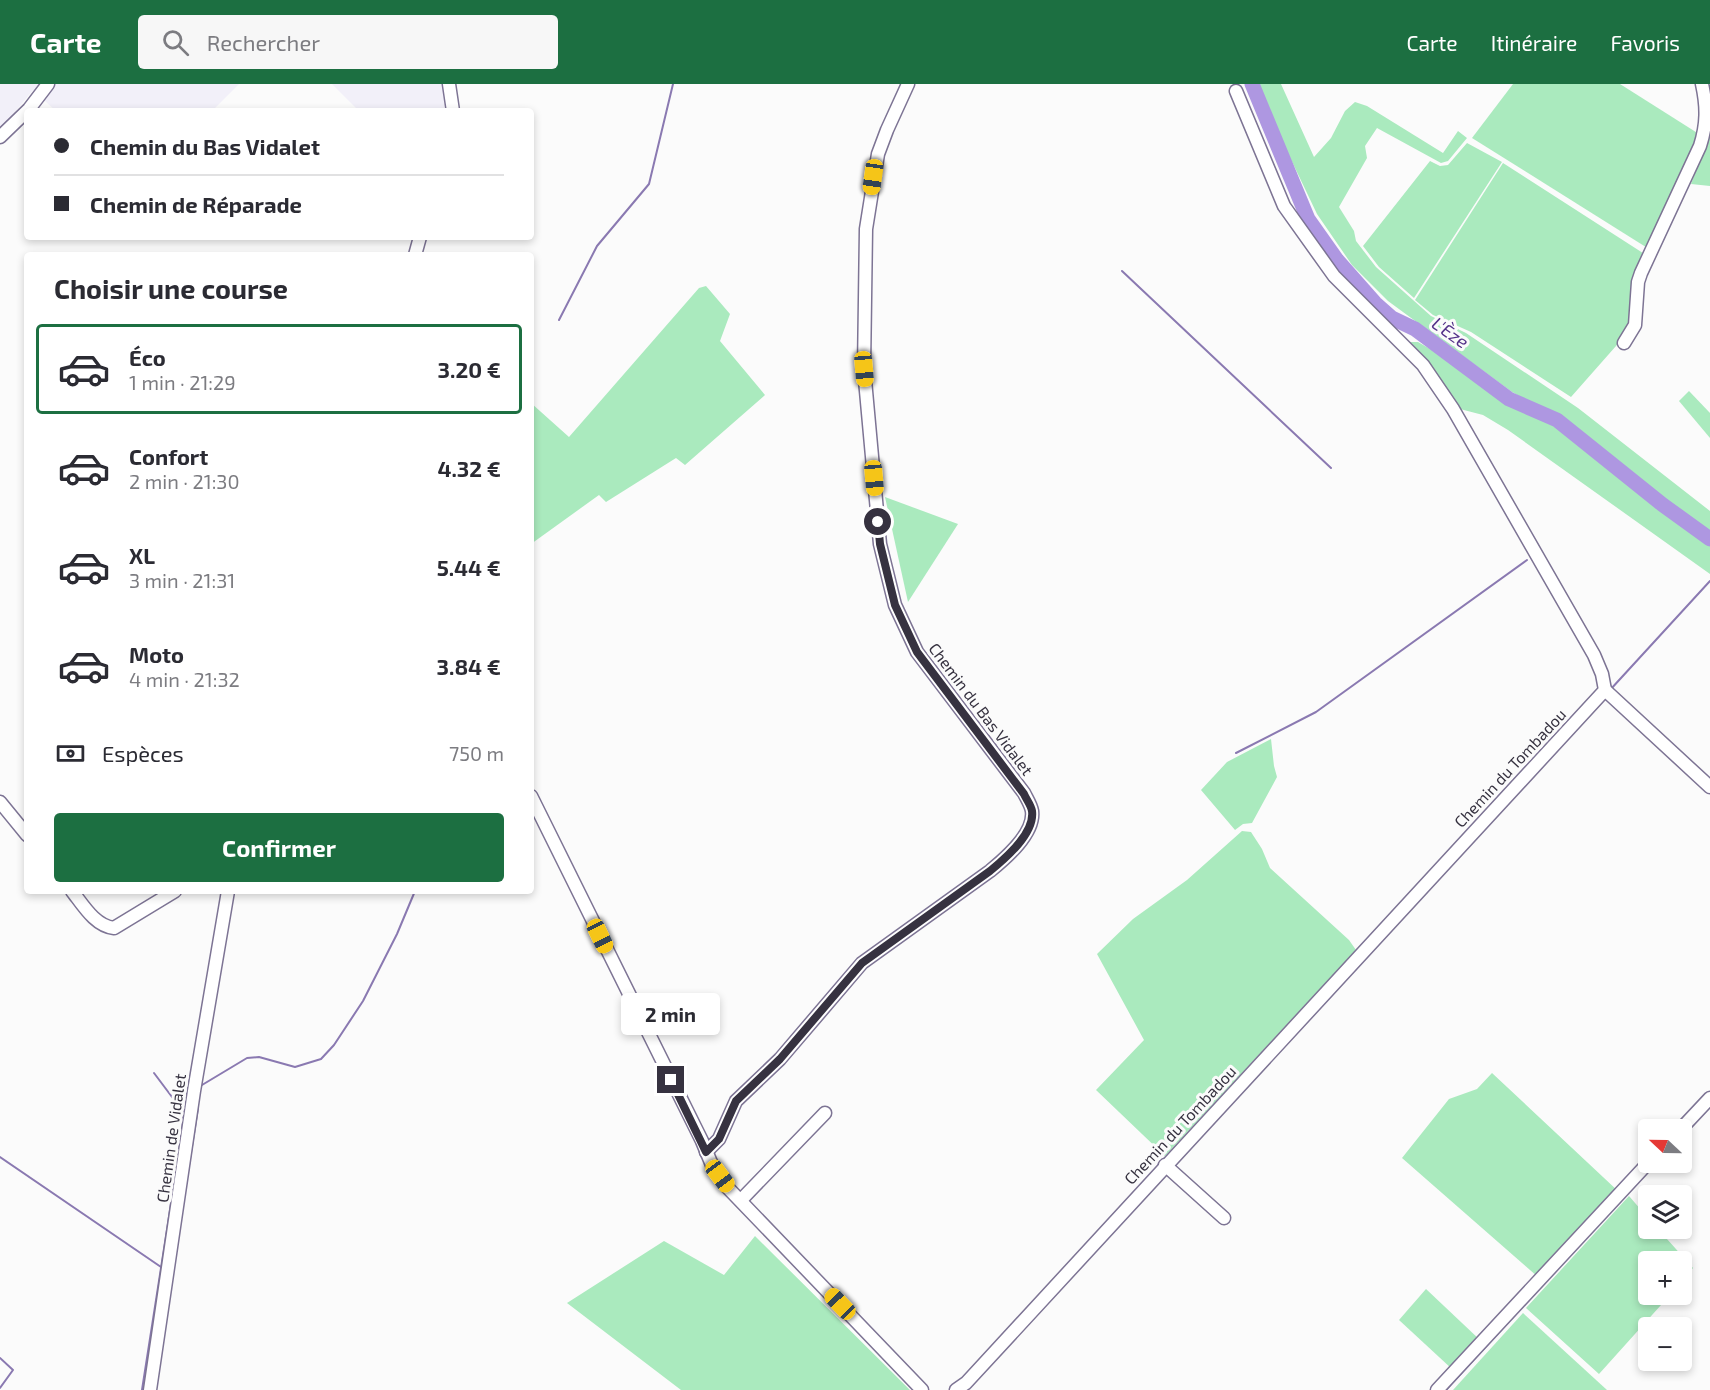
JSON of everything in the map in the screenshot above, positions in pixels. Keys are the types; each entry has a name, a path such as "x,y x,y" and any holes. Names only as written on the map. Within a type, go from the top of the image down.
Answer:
{"street":[{"path":"30,108 48,84"},
{"path":"448,84 452,108"},
{"name":"Chemin du Bas Vidalet","path":"706,1152 719,1139 736,1101 780,1059 862,963 990,871 1008,856 1031,826 1032,810 1024,794 917,652 895,605 880,544 864,369 866,229 878,154 908,84"},
{"path":"1624,343 1635,325 1638,282 1641,273 1700,146 1706,126 1706,107 1702,84"},
{"path":"1236,91 1284,206 1334,276 1423,365 1453,409 1594,655 1602,674 1605,690 1710,787"},
{"path":"0,137 24,114"},
{"name":"Chemin du Tombadou","path":"956,1390 966,1383 1605,690"},
{"path":"0,802 24,831"},
{"path":"534,802 706,1152 722,1180 922,1390"},
{"path":"74,894 95,919 108,928 114,928 170,894"},
{"name":"Chemin de Vidalet","path":"150,1390 194,1091 227,894"},
{"path":"1690,1119 1710,1098"},
{"path":"741,1200 825,1113"},
{"path":"1165,1165 1224,1218"},
{"path":"1437,1390 1639,1173"}],"shaded area":[{"path":"0,84 239,84 215,108 53,108 33,90 0,130"},
{"path":"332,84 443,84 447,108 356,108"}],"green space":[{"path":"1255,84 1281,84 1314,157 1331,138 1345,111 1355,102 1367,106 1443,153 1458,131 1467,138 1448,161 1441,163 1377,128 1365,146 1367,158 1339,207 1354,231 1356,241 1376,267 1431,316 1466,333 1578,408 1710,511 1710,531 1581,438 1556,417 1512,392 1388,301 1352,265 1317,214"},
{"path":"1513,84 1620,84 1699,134 1649,249 1472,138"},
{"path":"1710,132 1710,186 1691,184"},
{"path":"1467,143 1502,162 1414,298 1379,267 1363,246 1430,161 1440,166 1448,165"},
{"path":"1503,163 1646,255 1631,329 1571,397 1471,332 1433,315 1415,300"},
{"path":"706,286 730,314 720,341 765,395 685,465 676,458 606,502 599,495 534,542 534,406 569,437 699,288"},
{"path":"1410,342 1418,342 1437,353 1520,410 1557,423 1610,468 1710,544 1710,574 1508,430 1483,415 1460,409 1439,378 1409,346"},
{"path":"1689,391 1710,413 1710,438 1679,401"},
{"path":"885,497 958,524 908,602"},
{"path":"1271,739 1277,777 1252,823 1243,824 1235,830 1201,790 1227,762"},
{"path":"1242,831 1251,832 1270,868 1349,940 1356,950 1165,1156 1096,1090 1144,1040 1097,954 1133,919 1187,880"},
{"path":"1492,1073 1619,1192 1538,1277 1402,1158 1449,1099 1477,1089"},
{"path":"1629,1196 1638,1206 1638,1239 1667,1239 1678,1251 1638,1251 1638,1305 1661,1305 1650,1317 1638,1317 1638,1331 1599,1374 1526,1308"},
{"path":"755,1236 910,1390 681,1390 567,1303 664,1241 724,1275"},
{"path":"1426,1289 1480,1340 1452,1369 1399,1320"},
{"path":"1523,1313 1607,1390 1453,1390"}],"waterway":[{"path":"559,320 597,246 649,184 673,84"},
{"name":"L'Èze","path":"1252,84 1308,219 1337,260 1375,303 1392,318 1415,329 1509,399 1557,420 1663,505 1710,539"},
{"path":"1122,271 1331,468"},
{"path":"1236,753 1316,712 1527,560"},
{"path":"1610,690 1710,581"},
{"path":"202,1085 247,1058 259,1057 295,1067 321,1059 334,1045 363,1001 397,934 414,894"},
{"path":"154,1073 184,1113 182,1132"},
{"path":"184,1197 198,1108"},
{"path":"0,1157 161,1267"},
{"path":"142,1390 173,1191"},
{"path":"1446,1390 1535,1293"},
{"path":"0,1358 13,1370 0,1388"}],"route":[{"path":"671,1080 706,1152 719,1139 736,1101 780,1059 862,963 990,871 1008,856 1031,826 1032,810 1024,794 917,652 895,605 880,544 878,522"}]}
